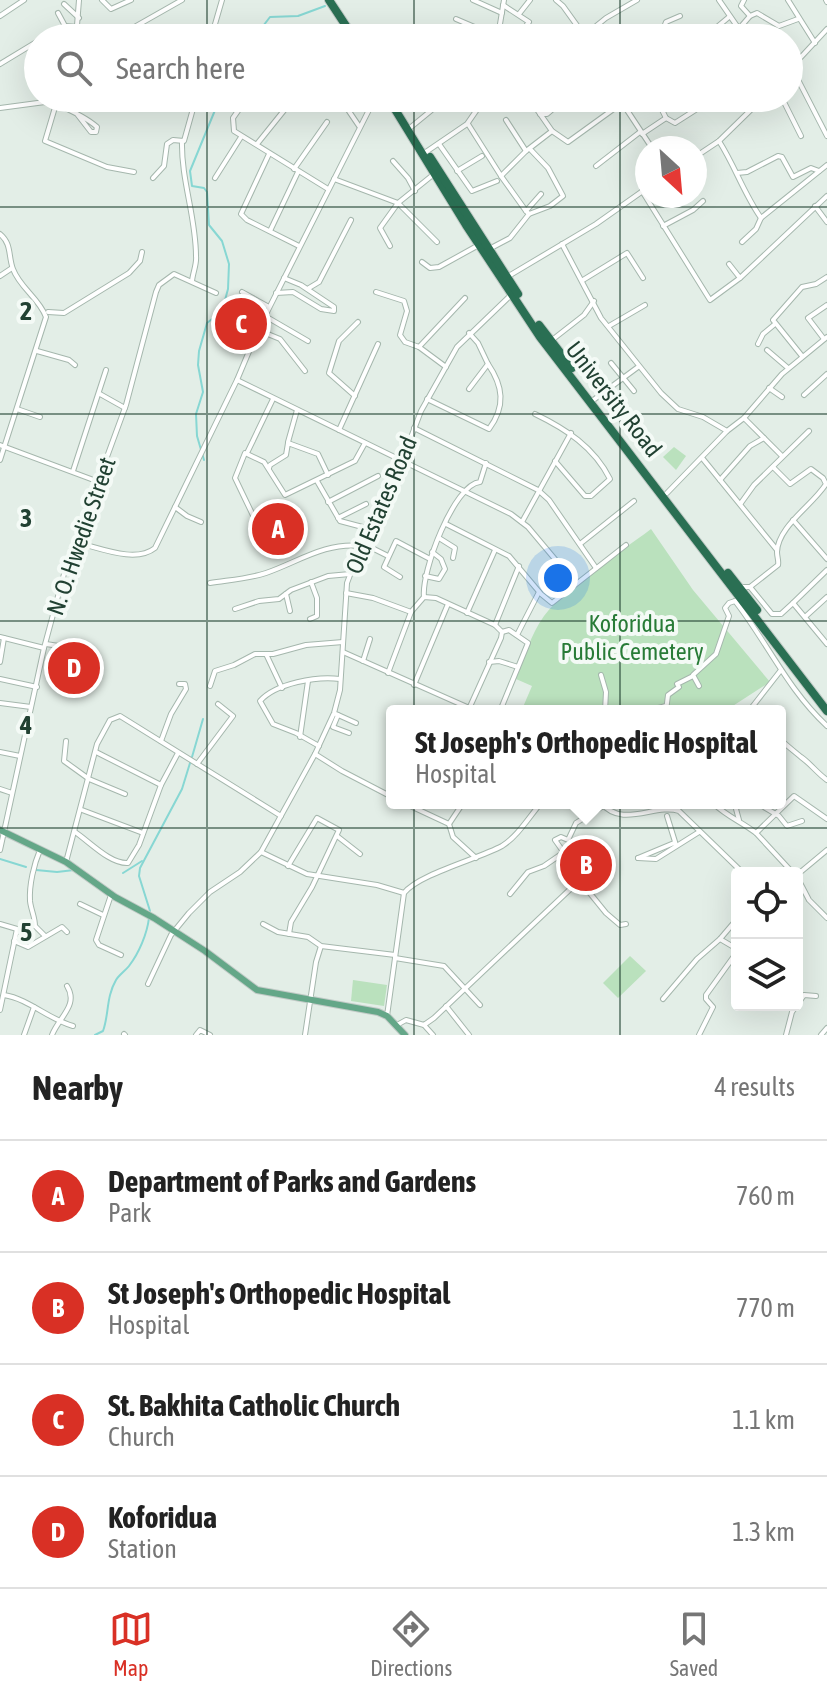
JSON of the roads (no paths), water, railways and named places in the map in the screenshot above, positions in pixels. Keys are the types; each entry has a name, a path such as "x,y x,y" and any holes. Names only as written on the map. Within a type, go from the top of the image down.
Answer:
{"highway":[{"path":"326,0 342,24"},
{"name":"University Road","path":"399,112 489,249 513,297 540,337 667,493 738,595 827,703"},
{"name":"University Road","path":"400,112 434,174 479,245 505,278"},
{"name":"University Road","path":"513,297 551,340 827,711"}],"main road":[{"path":"1,832 66,862 111,895 174,931 257,990 367,1009 387,1016 405,1035"}],"street":[{"path":"0,16 24,0"},
{"path":"78,24 79,0"},
{"path":"102,0 111,9 131,0"},
{"path":"140,24 182,0"},
{"path":"215,24 222,0"},
{"path":"473,0 502,13"},
{"path":"519,14 530,0"},
{"path":"600,24 637,0"},
{"path":"719,0 735,24"},
{"path":"744,0 741,6 750,16"},
{"path":"788,0 802,24"},
{"path":"560,1 577,24"},
{"path":"500,24 504,3 529,22 527,24"},
{"path":"64,4 79,18"},
{"path":"58,13 64,24"},
{"path":"743,24 757,13 776,24"},
{"path":"665,24 680,16"},
{"path":"721,24 729,17"},
{"path":"456,19 467,24"},
{"path":"784,24 798,19"},
{"path":"803,26 815,43"},
{"path":"803,55 827,29"},
{"path":"1,62 24,49"},
{"path":"803,93 827,136"},
{"path":"0,108 24,105"},
{"path":"54,112 45,141 107,167 134,172"},
{"path":"74,112 96,125 96,132 91,132 77,114"},
{"path":"192,112 182,141 197,260 194,282 216,293"},
{"path":"236,112 232,125 241,137 329,190"},
{"path":"257,144 283,112"},
{"path":"350,112 359,126"},
{"path":"74,542 141,556 155,548 269,307 367,112"},
{"path":"411,127 429,112"},
{"path":"424,152 467,124 475,112"},
{"path":"539,112 546,117 552,131 568,142 606,112"},
{"path":"546,117 551,112"},
{"path":"628,112 643,136"},
{"path":"663,112 675,123 692,112"},
{"path":"707,149 750,112"},
{"path":"789,112 801,136"},
{"path":"596,166 666,118"},
{"path":"506,120 528,150 548,168 563,196 550,206 528,213"},
{"path":"270,231 296,170 327,122"},
{"path":"467,124 528,213"},
{"path":"501,176 552,131"},
{"path":"215,178 241,137"},
{"path":"153,178 164,166 167,144 173,140 182,141"},
{"path":"719,141 761,218"},
{"path":"439,144 472,191 497,181"},
{"path":"269,154 241,214 299,246"},
{"path":"457,171 482,156"},
{"path":"737,173 747,172 778,156 782,157 793,177 811,168 819,171"},
{"path":"393,161 415,191"},
{"path":"742,242 756,229 761,218 827,165"},
{"path":"390,246 380,229 398,203 434,174"},
{"path":"334,179 398,203 437,242"},
{"path":"489,249 510,238 541,194"},
{"path":"505,278 635,196"},
{"path":"654,208 708,299 715,298 740,278 827,196"},
{"path":"815,206 827,222"},
{"path":"663,226 695,208"},
{"path":"307,288 313,288 319,282 351,220"},
{"path":"0,234 9,245 12,268 41,304 46,317 17,409 2,445 0,460"},
{"path":"562,244 601,318 661,393 678,409 703,417 727,431"},
{"path":"422,262 434,268 479,245"},
{"path":"48,312 64,313 129,273 140,261 142,252"},
{"path":"582,280 627,253 643,278"},
{"path":"729,264 740,278"},
{"path":"0,276 12,268"},
{"name":"N. O. Hwedie Street","path":"0,850 1,832 45,646 74,542 125,408 159,285 174,274 194,282"},
{"path":"802,356 775,324 775,317 797,296 799,290 827,277"},
{"path":"276,293 293,292 321,309 334,311 334,307 307,288 284,278"},
{"path":"242,292 269,307"},
{"path":"376,292 404,301 407,311 400,335 405,342 419,347 446,367"},
{"name":"Old Estates Road","path":"148,984 174,931 199,902 261,852 315,754 336,714 346,593 361,544 402,461 427,399 457,347 469,333 513,297"},
{"path":"419,347 465,298"},
{"path":"551,340 584,315 594,301"},
{"path":"609,326 645,305"},
{"path":"667,493 727,431 744,418 788,368 825,338 808,318 827,305"},
{"path":"265,316 308,341"},
{"path":"355,396 329,373 339,341 358,322"},
{"path":"758,344 763,334 775,324"},
{"path":"258,330 280,339 305,371"},
{"path":"427,399 489,429 498,410 501,390 498,378 469,333"},
{"path":"339,430 378,344"},
{"path":"767,350 788,368"},
{"path":"36,351 69,360 75,365"},
{"path":"611,363 634,391"},
{"path":"469,389 488,364"},
{"path":"594,400 639,366"},
{"path":"73,471 106,370"},
{"path":"804,395 827,374"},
{"path":"237,380 464,490 522,522 575,583"},
{"path":"769,388 782,397"},
{"path":"100,394 125,408"},
{"path":"260,530 235,478 273,399"},
{"path":"17,409 40,417"},
{"path":"269,468 286,455 297,410"},
{"path":"535,414 571,433 596,459 609,476 608,481 591,496 585,496 555,461"},
{"path":"744,418 782,456"},
{"path":"414,428 538,490 549,500 596,568"},
{"path":"741,503 782,456 809,431"},
{"path":"522,522 571,433"},
{"path":"720,480 750,446 764,438"},
{"path":"288,443 318,454 328,475"},
{"path":"247,453 262,460 284,494 356,460 365,443"},
{"path":"2,445 99,482"},
{"path":"667,705 668,695 679,687 677,684 693,676 716,654 729,616 725,608 780,561 777,550 703,459"},
{"path":"388,673 411,612 424,597 425,576 438,538 464,490 480,482 486,463"},
{"path":"773,467 790,484 811,469 825,481 824,487 786,528 777,550"},
{"path":"328,502 378,476"},
{"path":"317,481 342,523 370,529"},
{"path":"579,544 634,501"},
{"path":"338,518 366,504"},
{"path":"175,507 201,522"},
{"path":"793,520 827,559"},
{"path":"446,524 509,556 539,592 555,602 626,545"},
{"path":"438,538 455,548 453,558"},
{"path":"400,577 385,569 396,541 430,559"},
{"path":"210,583 265,573 296,558 347,545 361,544 388,556"},
{"path":"467,613 495,550"},
{"path":"425,576 439,579 445,569 441,559 432,552"},
{"path":"495,625 519,566"},
{"path":"750,587 772,614 781,614 827,570"},
{"path":"235,609 259,601 279,599 311,582 337,574 350,574"},
{"path":"310,619 317,616 317,598 311,582"},
{"path":"517,635 530,604 539,592"},
{"path":"346,593 373,598 411,612"},
{"path":"286,594 290,611"},
{"path":"738,595 781,670 827,726"},
{"path":"424,597 436,598 495,625 502,632"},
{"path":"805,617 827,597"},
{"path":"793,603 827,643"},
{"path":"414,685 448,604"},
{"path":"502,632 509,630 528,643 502,705"},
{"path":"470,705 502,632"},
{"path":"0,662 2,638 45,646 65,647 76,643"},
{"path":"363,661 370,639"},
{"path":"210,686 215,671 255,654 343,642"},
{"path":"343,652 457,705"},
{"path":"266,654 282,688"},
{"path":"489,662 499,661 518,667"},
{"path":"754,705 781,670"},
{"path":"601,675 606,692 605,705"},
{"path":"693,676 699,686"},
{"path":"319,746 273,724 260,701 262,697 282,688 328,677 340,679"},
{"path":"0,679 37,687"},
{"path":"300,737 308,681"},
{"path":"160,741 186,687 179,684"},
{"path":"0,703 31,707"},
{"path":"193,762 233,716 218,704"},
{"path":"349,733 333,727 336,714 356,723"},
{"path":"66,862 102,731 110,720 120,716 281,816"},
{"path":"66,741 64,761 89,779 125,794"},
{"path":"786,744 827,780"},
{"path":"0,752 20,756"},
{"path":"95,752 161,785"},
{"path":"75,832 122,864 130,861 161,785 178,753"},
{"path":"315,754 386,794"},
{"path":"0,789 12,793"},
{"path":"786,803 794,796 827,819"},
{"path":"417,809 449,824 453,837 476,858"},
{"path":"449,824 459,809"},
{"path":"387,1016 404,893 416,883 507,842 536,809"},
{"path":"424,1025 580,881 582,875 555,840 561,837 568,840 576,823 596,809"},
{"path":"607,809 634,816 671,809 685,815 737,867"},
{"path":"720,809 756,833 788,867"},
{"path":"736,809 739,820"},
{"path":"766,809 787,826 802,821"},
{"path":"756,833 780,809"},
{"path":"81,810 143,833"},
{"path":"667,816 676,845"},
{"path":"288,866 318,817 339,830 291,922 289,934"},
{"path":"676,845 650,851 638,858 656,859 699,831"},
{"path":"337,836 360,854"},
{"path":"40,850 35,862 30,900 35,912 35,926 45,936"},
{"path":"803,869 827,850"},
{"path":"261,852 307,874 404,893"},
{"path":"510,894 528,872 563,853"},
{"path":"580,881 612,918 620,925 626,924"},
{"path":"803,888 809,900 827,918"},
{"path":"111,895 96,942 121,955"},
{"path":"80,904 103,915"},
{"path":"0,924 17,929 0,1010"},
{"path":"263,924 278,932 308,937 321,946 441,965 480,1005"},
{"path":"663,999 697,959 731,926"},
{"path":"14,941 28,947 62,927 67,932"},
{"path":"720,939 731,947"},
{"path":"305,1035 321,946"},
{"path":"699,1035 713,1007 706,995 731,960"},
{"path":"52,1035 71,1000 67,986"},
{"path":"4,995 20,998 73,1026"},
{"path":"786,1035 792,1012 804,995 816,996"},
{"path":"446,1006 469,1035"},
{"path":"24,1035 34,1007"},
{"path":"397,1025 406,1020 424,1025 433,1035"},
{"path":"821,1035 827,1028"},
{"path":"196,1035 200,1030 210,1035"}],"waterway":[{"path":"265,24 270,17 298,16 325,6"},
{"path":"204,460 197,436 196,414 203,392 199,351 207,323 222,311 228,289 229,264 222,241 209,225 207,192 204,188 192,186 190,171 214,112"},
{"path":"192,757 203,719"},
{"path":"150,911 139,876 140,868 182,789 190,763"},
{"path":"0,859 26,867"},
{"path":"123,873 142,861"},
{"path":"36,870 74,870"},
{"path":"95,1035 103,1031 113,986 136,955 149,918"}],"place":[{"name":"St. Bakhita Catholic Church","path":"241,324"},
{"name":"Department of Parks and Gardens","path":"278,529"},
{"name":"Koforidua","path":"74,668"},
{"name":"St Joseph's Orthopedic Hospital","path":"586,865"}],"park label":[{"name":"Koforidua Public Cemetery","path":"632,637"}]}
